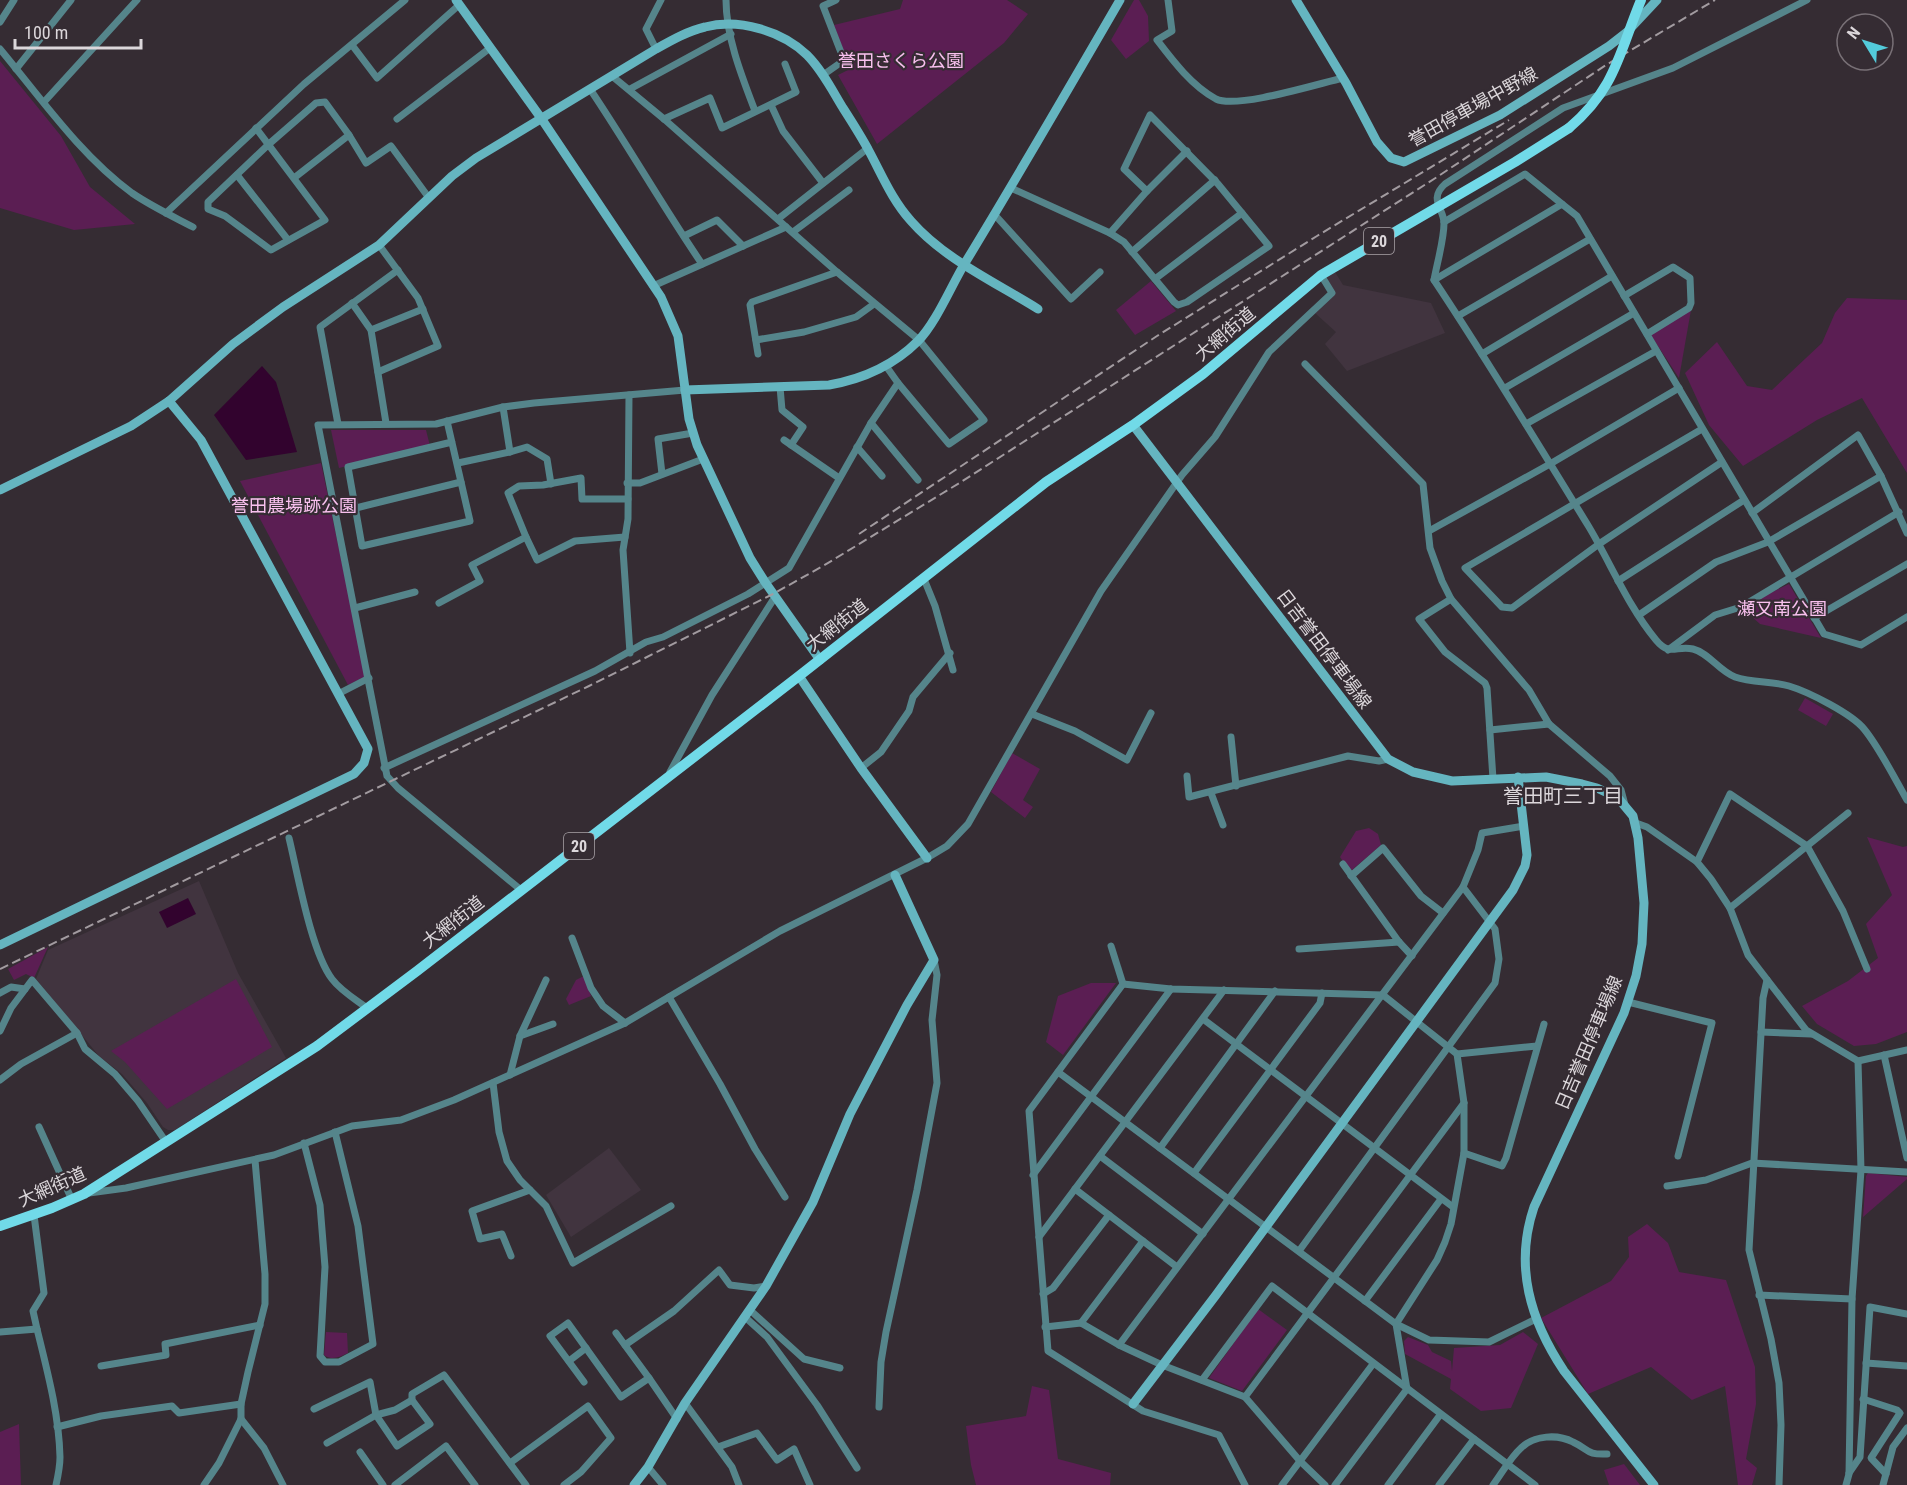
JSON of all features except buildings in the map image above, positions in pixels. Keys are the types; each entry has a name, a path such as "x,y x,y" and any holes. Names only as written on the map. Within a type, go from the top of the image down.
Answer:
{"main road":[{"name":"大網街道","path":"0,1226 34,1215 84,1194 297,1060 820,660 1046,482 1133,425 1203,374 1321,275 1569,128 1593,106 1609,83 1641,0"}],"street":[{"path":"0,22 14,0"},
{"path":"16,69 71,0"},
{"path":"44,102 137,0"},
{"path":"656,49 646,29 661,0"},
{"path":"726,0 730,29 742,77 755,111"},
{"path":"823,75 843,61 823,6 836,0"},
{"path":"521,890 398,788 387,776 318,425 436,424 503,407 629,394 830,385 861,378 886,366 919,340 1011,188 1120,0"},
{"path":"1168,0 1172,31 1157,40 1173,61 1200,88 1218,100 1244,101 1343,78"},
{"name":"誉田停車場中野線","path":"1296,0 1343,78 1377,142 1391,158 1404,162 1500,114 1609,46 1628,32 1657,0"},
{"path":"1807,0 1673,68 1563,108 1445,184 1438,193 1437,206 1444,222 1434,280 1504,388 1599,544 1618,581 1662,648 1668,650 1693,649 1706,656 1725,673 1738,678 1792,687 1837,708 1864,728 1907,800"},
{"path":"166,213 304,84 401,1"},
{"path":"352,45 377,78 458,2 541,118 653,286 676,330 682,355 685,390 693,433 703,459 750,558 820,660"},
{"path":"0,490 131,426 169,401 241,338 283,307 379,245 452,176 477,158 656,49 692,31 708,26 730,29 746,26 778,35 794,44 808,56 823,75 868,148 886,186 911,222 944,251 1038,309"},
{"path":"630,89 730,29"},
{"path":"397,119 490,48"},
{"path":"0,49 75,140 107,171 132,192 193,227"},
{"path":"664,119 710,98 722,128 796,92 785,64"},
{"path":"612,76 630,89 874,304 919,340 984,420 949,444 886,366"},
{"path":"590,90 631,150 642,172 702,264"},
{"path":"256,128 269,144 325,220 271,250 225,216 208,209 208,202 269,144 316,103 325,102 366,163 392,146 429,198"},
{"path":"771,105 783,131 823,183"},
{"path":"1011,188 1110,233 1124,242 1178,305 1187,302 1269,246 1215,180 1150,115 1124,169 1147,190"},
{"path":"294,178 349,135"},
{"path":"778,219 868,148"},
{"path":"1110,233 1147,190 1187,151"},
{"path":"1444,222 1525,174 1577,216 1824,634 1862,645 1907,617"},
{"path":"237,175 288,240"},
{"path":"1132,252 1215,180"},
{"path":"793,232 849,190"},
{"path":"1434,280 1562,204"},
{"path":"1155,279 1242,213"},
{"path":"995,215 1071,299 1100,272"},
{"path":"684,236 717,220 743,246"},
{"path":"653,286 786,227"},
{"path":"1458,316 1590,239"},
{"path":"378,372 438,346 418,298 379,245"},
{"path":"1624,296 1673,267 1690,278 1691,303 1689,308 1647,334"},
{"path":"338,424 320,327 398,270"},
{"path":"758,354 750,305 752,302 837,272"},
{"path":"84,1194 126,1188 274,1155 352,1126 401,1120 493,1083 625,1023 780,931 895,875 947,846 968,824 1101,591 1177,484 1215,437 1269,352 1332,293 1321,275"},
{"path":"1482,354 1612,276"},
{"path":"352,303 371,330 386,423"},
{"path":"756,340 804,332 856,317 874,304"},
{"path":"371,330 423,309"},
{"path":"1504,388 1634,313"},
{"path":"1526,424 1656,351"},
{"path":"1305,364 1423,484 1430,548 1451,599 1529,690 1549,724 1610,776 1621,790 1625,805"},
{"path":"384,768 630,653 646,642 663,637 748,594 789,568 871,423 898,382"},
{"path":"780,387 782,410 803,427 791,445"},
{"path":"1429,531 1550,464 1678,388"},
{"path":"629,394 628,499 623,550 630,653"},
{"path":"0,945 354,774 364,763 368,749 201,440 169,401"},
{"path":"503,407 510,452"},
{"path":"447,421 458,463 470,521 362,546 348,467 452,442"},
{"path":"871,423 918,480"},
{"name":"日吉誉田停車場線","path":"1133,425 1388,759 1413,772 1443,780 1467,782 1546,777 1582,784 1609,794 1625,805 1634,816 1644,903 1640,958 1628,1002 1529,1220 1524,1243 1530,1302 1553,1355 1654,1485"},
{"path":"1702,429 1465,568 1502,607 1512,608 1599,544 1722,462"},
{"path":"662,474 658,439 693,433"},
{"path":"1752,513 1858,435 1881,476 1907,532"},
{"path":"784,440 839,478"},
{"path":"458,463 526,447 547,459 552,484"},
{"path":"857,447 882,476"},
{"path":"627,483 640,483 703,459"},
{"path":"1639,615 1716,562 1768,542 1881,476"},
{"path":"625,537 575,541 537,560 508,493 519,486 552,484 581,478 582,499 628,499"},
{"path":"356,508 461,482"},
{"path":"1618,581 1744,500"},
{"path":"1668,650 1715,615 1741,607 1899,512"},
{"path":"439,603 480,581 472,565 526,537"},
{"path":"1814,618 1907,564"},
{"path":"924,579 929,588 954,670"},
{"path":"355,608 415,592"},
{"path":"669,775 712,694 775,597"},
{"path":"1451,599 1419,619 1445,652 1485,683 1488,688 1493,779"},
{"path":"861,768 881,752 909,711 913,697 950,652"},
{"path":"799,676 861,768 927,858"},
{"path":"338,694 369,678"},
{"path":"1032,714 1075,731 1126,760 1151,713"},
{"path":"1490,730 1549,724"},
{"path":"1231,736 1236,786"},
{"path":"1187,777 1189,797 1348,756 1388,759"},
{"path":"1133,1404 1513,890 1525,866 1527,855 1518,777"},
{"path":"1211,793 1223,825"},
{"path":"1697,862 1730,794 1806,846 1826,876 1867,969"},
{"path":"1730,908 1848,813"},
{"path":"1636,823 1647,827 1697,862 1711,879 1730,908 1748,955 1806,1030 1858,1060 1907,1050"},
{"path":"1119,1345 1463,887 1478,850 1482,833 1524,826"},
{"path":"289,838 323,965 337,986 367,1008"},
{"path":"1351,876 1383,848 1421,896 1443,913"},
{"path":"1342,864 1399,942 1412,956"},
{"path":"879,1407 881,1362 937,1083 932,1020 937,975 934,960 895,875"},
{"path":"1299,1251 1495,983 1499,959 1495,929 1463,887"},
{"path":"572,938 591,988 603,1006 625,1023"},
{"path":"1299,949 1399,942"},
{"path":"1111,946 1123,984"},
{"path":"634,1485 648,1467 685,1402 766,1286 813,1202 850,1114 907,1005 934,960"},
{"path":"0,1031 11,1008 32,980 77,1034 85,1049 115,1074 138,1101 166,1142"},
{"path":"510,1075 520,1036 546,980"},
{"path":"1767,980 1763,998 1752,1163 1749,1250 1771,1339 1779,1383 1781,1425 1779,1485"},
{"path":"1123,984 1171,989 1383,995 1457,1054 1464,1103 1464,1153 1445,1242 1437,1260 1396,1324 1407,1389 1335,1485"},
{"path":"1123,984 1029,1111 1048,1351 1143,1411 1219,1435 1245,1485"},
{"path":"0,993 11,987 25,989"},
{"path":"1034,1175 1171,989"},
{"path":"1039,1237 1224,990"},
{"path":"1160,1148 1275,991"},
{"path":"1194,1173 1320,1003 1322,993"},
{"path":"669,997 755,1149 785,1197"},
{"path":"1628,1002 1712,1023 1678,1156"},
{"path":"1203,1019 1453,1207"},
{"path":"520,1036 553,1024"},
{"path":"1464,1153 1502,1166 1544,1024"},
{"path":"1761,1032 1813,1034"},
{"path":"0,1080 21,1064 77,1034"},
{"path":"1457,1054 1538,1046"},
{"path":"1884,1055 1907,1158"},
{"path":"1846,1485 1849,1473 1852,1299 1861,1170 1858,1060"},
{"path":"1058,1072 1396,1324 1429,1340 1489,1342 1536,1318"},
{"path":"493,1083 504,1152 514,1173 546,1206 573,1263 671,1206"},
{"path":"1245,1397 1464,1103"},
{"path":"39,1127 72,1200"},
{"path":"304,1143 320,1204 325,1267 321,1356 326,1362 339,1362 373,1344 358,1226 335,1132"},
{"path":"1100,1156 1203,1234"},
{"path":"204,1485 219,1463 241,1419 241,1404 265,1304 265,1274 255,1160"},
{"path":"1667,1186 1706,1180 1752,1163 1907,1172"},
{"path":"1075,1189 1177,1267"},
{"path":"511,1256 502,1234 480,1239 472,1211 530,1190"},
{"path":"1365,1301 1442,1199"},
{"path":"34,1215 44,1293 33,1311 57,1427 60,1458 56,1485"},
{"path":"1043,1294 1053,1288 1109,1215"},
{"path":"1081,1323 1143,1240"},
{"path":"625,1345 674,1311 719,1270 730,1285 754,1288 766,1286"},
{"path":"1202,1380 1272,1286 1535,1485"},
{"path":"1759,1295 1852,1299"},
{"path":"1849,1473 1860,1457 1870,1307 1907,1314"},
{"path":"748,1314 804,1359 840,1368"},
{"path":"748,1314 817,1405 857,1468"},
{"path":"584,1382 550,1336 568,1323 621,1397 649,1378"},
{"path":"1045,1326 1081,1323 1119,1345 1162,1365 1245,1397 1300,1461 1325,1485"},
{"path":"101,1366 166,1355 165,1344 260,1325"},
{"path":"0,1332 37,1329"},
{"path":"616,1333 677,1419"},
{"path":"569,1361 586,1348"},
{"path":"1866,1363 1907,1366"},
{"path":"1282,1485 1373,1364"},
{"path":"314,1409 370,1382 376,1415 397,1446 430,1424 412,1400 412,1395 444,1375 526,1485"},
{"path":"1863,1399 1900,1413 1871,1458 1886,1474"},
{"path":"327,1443 376,1415 394,1410 412,1400"},
{"path":"685,1402 732,1467 739,1485"},
{"path":"57,1427 101,1416 172,1406 179,1413 241,1404"},
{"path":"510,1463 588,1406 611,1438 581,1472 564,1485"},
{"path":"1388,1485 1440,1415"},
{"path":"241,1419 264,1448 283,1485"},
{"path":"1883,1485 1893,1447 1907,1428"},
{"path":"718,1448 756,1433 777,1460 794,1449 810,1485"},
{"path":"1493,1485 1528,1442 1557,1436 1574,1442 1592,1454 1607,1454"},
{"path":"1439,1485 1474,1439"},
{"path":"395,1485 446,1446 475,1485"},
{"path":"360,1452 383,1485"},
{"path":"648,1467 663,1485"}],"shaded area":[{"path":"1335,272 1343,285 1431,303 1445,333 1347,371 1325,344 1336,332 1315,313 1334,295 1325,278"},
{"path":"262,366 276,382 297,452 246,460 214,415"},
{"path":"199,881 238,973 286,1058 175,1130 168,1130 163,1127 147,1103 122,1074 99,1056 36,979 48,950"},
{"path":"188,898 196,914 167,928 159,912"},
{"path":"609,1148 641,1190 571,1237 546,1195"}],"green space":[{"name":"誉田さくら公園","path":"903,0 1007,0 1028,14 1004,43 877,144 838,75 850,69 834,25 900,9"},
{"path":"1134,0 1139,0 1148,16 1149,41 1126,59 1111,40"},
{"path":"0,61 61,136 90,187 135,224 74,230 0,208"},
{"path":"1151,281 1176,311 1135,335 1116,310"},
{"path":"1847,298 1907,300 1907,473 1862,398 1817,420 1743,466 1709,425 1685,373 1717,342 1747,386 1772,390 1822,343 1835,313"},
{"path":"1691,310 1679,378 1652,337 1652,332"},
{"path":"331,430 426,430 430,446 339,468"},
{"name":"誉田農場跡公園","path":"321,463 365,673 364,677 348,685 240,481"},
{"name":"瀬又南公園","path":"1789,584 1821,638 1760,624 1741,607"},
{"path":"1805,698 1833,714 1826,726 1798,710"},
{"path":"1012,753 1040,769 1023,800 1033,807 1025,818 991,792"},
{"path":"1369,828 1378,834 1381,845 1352,870 1348,869 1340,857 1356,831"},
{"path":"1867,837 1903,847 1907,846 1907,1032 1876,1044 1854,1046 1817,1024 1802,1006 1848,981 1878,958 1866,924 1892,895"},
{"path":"48,947 34,978 26,974 14,980 8,969"},
{"path":"584,976 591,996 569,1005 566,999 576,980"},
{"path":"236,979 272,1047 167,1109 125,1062 111,1051"},
{"path":"1091,983 1116,983 1063,1055 1046,1042 1058,996"},
{"path":"1868,1173 1907,1177 1907,1179 1863,1217 1866,1176"},
{"path":"1647,1224 1668,1243 1679,1272 1726,1280 1755,1367 1756,1404 1746,1459 1757,1468 1752,1485 1738,1485 1725,1386 1692,1400 1651,1367 1588,1394 1541,1318 1611,1281 1629,1257 1628,1237"},
{"path":"1258,1309 1287,1330 1242,1391 1209,1378"},
{"path":"326,1332 347,1333 348,1353 333,1358 324,1355"},
{"path":"1523,1332 1538,1344 1511,1408 1481,1411 1450,1389 1451,1379 1405,1354 1404,1341 1408,1337 1428,1345 1432,1352 1451,1361 1452,1371 1454,1348 1500,1345"},
{"path":"1032,1386 1049,1390 1058,1459 1111,1473 1110,1485 976,1485 966,1426 1026,1416"},
{"path":"19,1424 21,1485 0,1485 0,1432"},
{"path":"1624,1464 1640,1485 1609,1485 1604,1470"}],"railway":[{"path":"0,969 589,686 773,594 823,566 961,482 1437,177 1606,65 1715,0"},
{"path":"859,534 1157,336 1509,120"}],"district":[{"name":"誉田町三丁目","path":"1563,796"}]}
